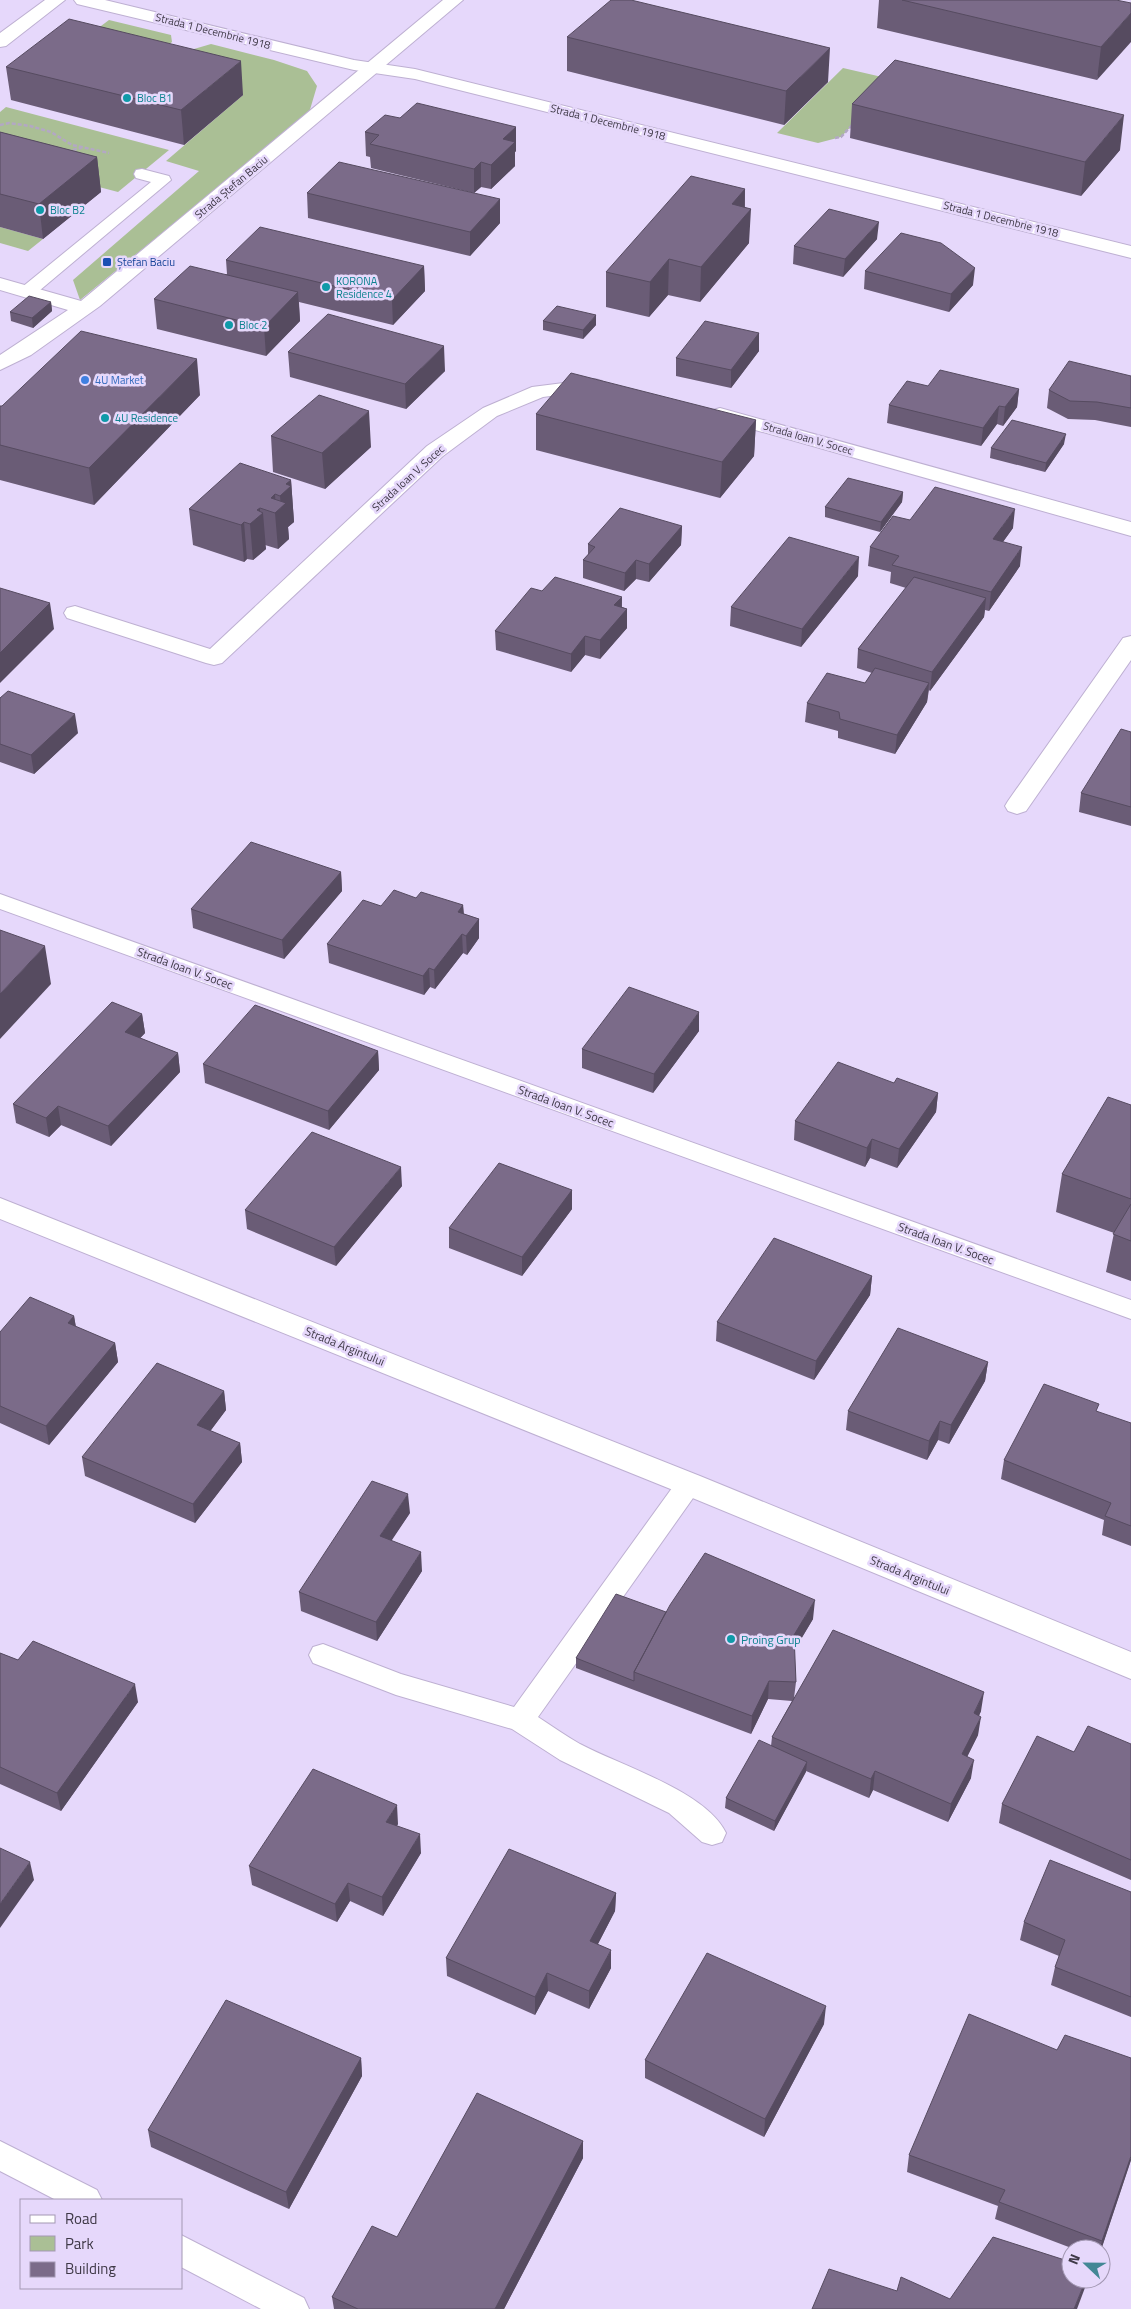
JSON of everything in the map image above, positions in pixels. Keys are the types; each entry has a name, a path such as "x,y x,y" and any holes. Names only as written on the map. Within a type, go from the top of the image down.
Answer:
{"street":[{"path":"0,42 56,0"},
{"name":"Strada 1 Decembrie 1918","path":"82,0 354,65 415,74 1131,252"},
{"name":"Strada Ștefan Baciu","path":"0,364 22,353 130,271 454,0"},
{"path":"0,284 82,308"},
{"path":"0,346 22,353"},
{"name":"Strada Ioan V. Socec","path":"75,613 214,658 436,451 490,412 539,391 598,384 616,388"},
{"name":"Strada Ioan V. Socec","path":"698,408 1131,529"},
{"path":"1017,806 1131,643"},
{"name":"Strada Argintului","path":"0,1208 689,1484 1131,1666"}],"lane":[{"path":"27,292 163,180 142,174"},
{"name":"Strada Ioan V. Socec","path":"0,901 1131,1310"},
{"path":"520,1720 689,1484"},
{"path":"323,1655 396,1684 520,1720 570,1752 679,1804 712,1833"},
{"path":"0,2155 84,2199"},
{"path":"182,2251 293,2309"}],"path":[{"path":"833,139 841,137 854,122"},
{"path":"0,125 9,123 30,126 51,132 72,145 116,155 108,157"},
{"path":"59,153 84,148"}],"green space":[{"path":"109,20 171,35 172,42 137,69 93,32"},
{"path":"211,44 274,60 307,71 317,86 309,113 80,300 73,280 199,171 166,161 243,95 162,75 194,49"},
{"path":"843,68 895,80 841,137 818,143 777,133"},
{"path":"6,107 169,150 118,192 0,161 0,112"},
{"path":"0,227 43,239 28,251 0,243"}],"building":[{"path":"611,0 631,0 830,48 786,91 567,37"},
{"path":"902,0 1116,0 1131,3 1131,13 1101,47"},
{"path":"69,19 241,61 181,110 6,67"},
{"path":"895,60 1124,115 1085,162 852,104"},
{"path":"417,103 516,127 503,139 515,142 491,165 481,162 474,169 370,144 379,135 365,132 385,115 400,118"},
{"path":"0,132 97,157 39,204 0,194"},
{"path":"339,162 500,199 470,232 307,193"},
{"path":"691,176 745,189 732,204 751,209 701,267 669,259 650,282 606,272"},
{"path":"829,209 879,222 845,259 794,246"},
{"path":"260,227 424,266 392,300 226,260"},
{"path":"901,233 941,243 975,268 951,294 865,271"},
{"path":"190,266 298,292 264,327 154,299"},
{"path":"29,296 51,302 32,318 10,312"},
{"path":"557,306 596,315 583,330 543,321"},
{"path":"328,314 444,346 405,384 288,352"},
{"path":"705,321 759,333 731,370 676,358"},
{"path":"81,331 197,359 89,468 0,445 0,406"},
{"path":"1069,361 1131,376 1131,408 1097,402 1070,401 1049,390"},
{"path":"940,370 1019,389 1005,407 999,406 983,428 889,405 907,381 928,386"},
{"path":"571,373 756,420 722,462 536,414"},
{"path":"319,395 369,411 322,453 271,436"},
{"path":"1012,420 1066,434 1046,463 991,448"},
{"path":"240,463 291,480 286,484 291,486 280,496 275,494 271,498 286,503 275,513 260,508 257,510 263,513 250,524 244,522 241,525 189,509"},
{"path":"848,478 903,492 881,522 825,507"},
{"path":"935,487 1015,509 993,539 1022,547 991,592 892,565 899,556 870,547 893,516 910,520"},
{"path":"620,508 682,526 649,564 636,560 625,573 583,560 595,547 588,544"},
{"path":"789,537 859,557 802,629 731,607"},
{"path":"555,577 622,597 614,605 627,609 600,640 585,636 571,654 495,631 531,588 542,591"},
{"path":"914,577 986,598 932,672 858,649"},
{"path":"0,588 50,603 0,653"},
{"path":"875,668 929,683 897,735 840,719 839,712 807,703 827,673 865,683"},
{"path":"8,691 75,714 31,755 0,744 0,698"},
{"path":"1121,729 1131,732 1131,807 1081,793"},
{"path":"251,842 341,872 282,940 191,909"},
{"path":"394,890 416,898 421,892 463,905 458,912 479,919 466,936 462,934 434,970 429,968 423,976 327,944 363,900 381,906"},
{"path":"0,930 45,946 0,994"},
{"path":"629,987 699,1012 654,1074 582,1049"},
{"path":"112,1002 142,1014 125,1032 178,1053 108,1126 58,1106 46,1118 13,1104"},
{"path":"255,1005 378,1051 328,1111 203,1064"},
{"path":"838,1062 894,1083 897,1078 938,1093 899,1149 872,1139 867,1148 795,1121"},
{"path":"1108,1097 1131,1105 1131,1199 1062,1174"},
{"path":"312,1132 401,1167 334,1247 245,1210"},
{"path":"499,1163 572,1190 522,1257 449,1228"},
{"path":"1131,1204 1131,1241 1113,1234"},
{"path":"774,1238 872,1276 816,1361 717,1322"},
{"path":"30,1297 74,1316 68,1323 115,1343 46,1426 0,1406 0,1332"},
{"path":"898,1328 988,1362 951,1425 940,1421 929,1441 848,1411"},
{"path":"157,1363 224,1391 197,1425 240,1443 193,1504 82,1457"},
{"path":"1044,1384 1099,1404 1096,1411 1131,1423 1131,1526 1105,1516 1111,1503 1004,1460"},
{"path":"372,1481 408,1494 380,1536 421,1552 376,1622 299,1592"},
{"name":"Proing Grup","path":"705,1553 815,1600 794,1635 796,1682 769,1681 752,1716 634,1672 670,1605"},
{"path":"616,1594 666,1612 634,1672 634,1681 576,1658"},
{"path":"833,1630 984,1692 974,1713 981,1717 962,1754 974,1760 951,1804 875,1771 871,1779 772,1737"},
{"path":"33,1641 135,1684 57,1793 0,1767 0,1653 18,1660"},
{"path":"1088,1726 1131,1744 1131,1860 1002,1804 1037,1736 1074,1752"},
{"path":"759,1740 807,1762 775,1821 726,1798"},
{"path":"313,1769 397,1805 386,1822 420,1834 382,1897 348,1883 335,1904 249,1866"},
{"path":"0,1848 30,1862 0,1904"},
{"path":"509,1849 616,1893 590,1941 611,1950 589,1991 547,1973 535,1997 446,1958"},
{"path":"1050,1860 1131,1892 1131,1997 1055,1967 1065,1940 1024,1922"},
{"path":"707,1953 826,2006 765,2119 645,2060"},
{"path":"226,2000 361,2058 286,2192 148,2130"},
{"path":"969,2014 1057,2050 1065,2035 1131,2058 1131,2156 1103,2239 1097,2239 999,2202 1005,2190 909,2155"},
{"path":"477,2093 583,2141 495,2309 358,2309 332,2297 372,2226 397,2237"},
{"path":"993,2237 1061,2259 1061,2289 1082,2289 1074,2309 812,2309 829,2269 897,2291 901,2277 950,2299"}],"place":[{"name":"Bloc B1","path":"127,98"},
{"name":"Bloc B2","path":"40,210"},
{"name":"Ștefan Baciu","path":"107,262"},
{"name":"KORONA Residence 4","path":"326,287"},
{"name":"Bloc 2","path":"229,325"},
{"name":"4U Market","path":"85,380"},
{"name":"4U Residence","path":"105,418"},
{"name":"Proing Grup","path":"731,1639"}]}
